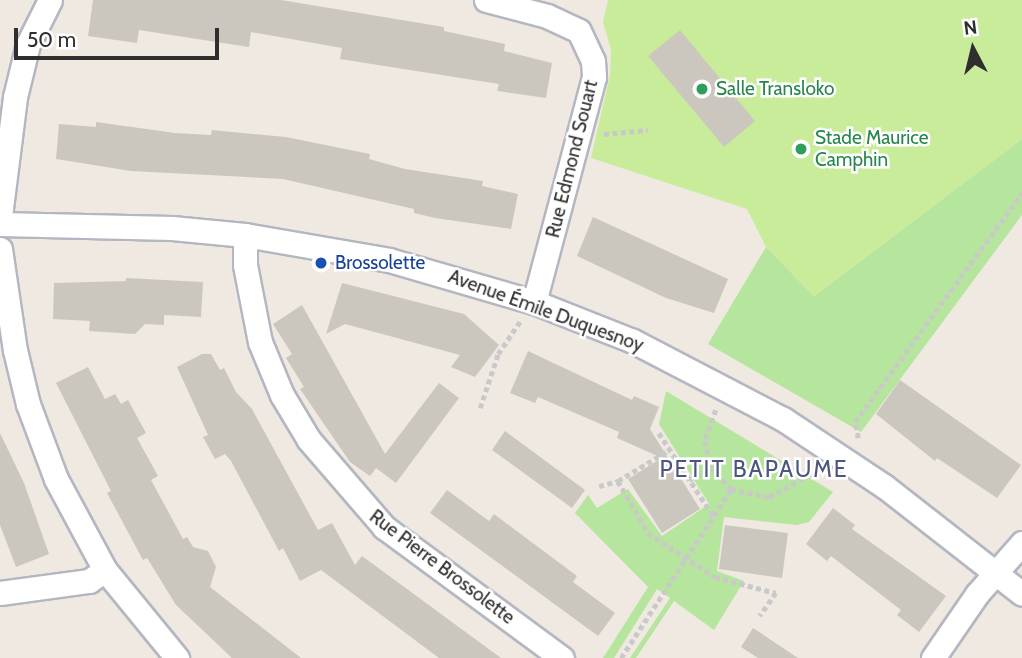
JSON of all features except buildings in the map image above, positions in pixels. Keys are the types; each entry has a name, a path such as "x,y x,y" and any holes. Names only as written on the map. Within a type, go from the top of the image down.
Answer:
{"street":[{"path":"0,216 15,97 29,44 50,0"},
{"name":"Rue Edmond Souart","path":"486,0 547,16 579,31 587,43 594,77 534,302"},
{"name":"Avenue Émile Duquesnoy","path":"0,224 137,226 245,235 402,263 534,302 633,341 728,387 856,466 993,575 1022,594"},
{"name":"Rue Pierre Brossolette","path":"245,235 245,265 260,342 282,395 309,440 384,527 562,658"},
{"path":"0,249 7,309 28,404 56,479 106,570 177,658"},
{"path":"933,658 993,575 1022,543"},
{"path":"0,593 78,583 106,570"}],"path":[{"path":"579,132 649,130"},
{"path":"856,466 870,447 855,436 855,422 1022,194"},
{"path":"480,408 498,354 534,302"},
{"path":"728,387 705,440 711,467 731,489 769,497 798,484 811,470 820,476"},
{"path":"659,433 714,517"},
{"path":"599,486 618,481 670,450"},
{"path":"689,480 711,467"},
{"path":"618,481 648,533 715,578 776,593 760,616"},
{"path":"621,658 731,489"}],"green space":[{"name":"Stade Maurice Camphin","path":"608,0 1022,0 1022,139 814,296 766,247 747,209 591,158 610,75 611,50 603,22"},
{"path":"1022,139 1022,215 861,432 708,344 766,247 814,296"},
{"path":"666,391 833,492 809,522 797,525 724,517 717,571 744,581 714,630 674,601 636,658 630,658 670,598 657,589 614,658 603,658 648,587 575,513 588,495 597,508 628,489 662,536 709,504 659,424"}],"place":[{"name":"Salle Transloko","path":"702,89"},
{"name":"Stade Maurice Camphin","path":"801,149"},
{"name":"Brossolette","path":"321,263"}],"district":[{"name":"PETIT BAPAUME","path":"754,469"}]}
